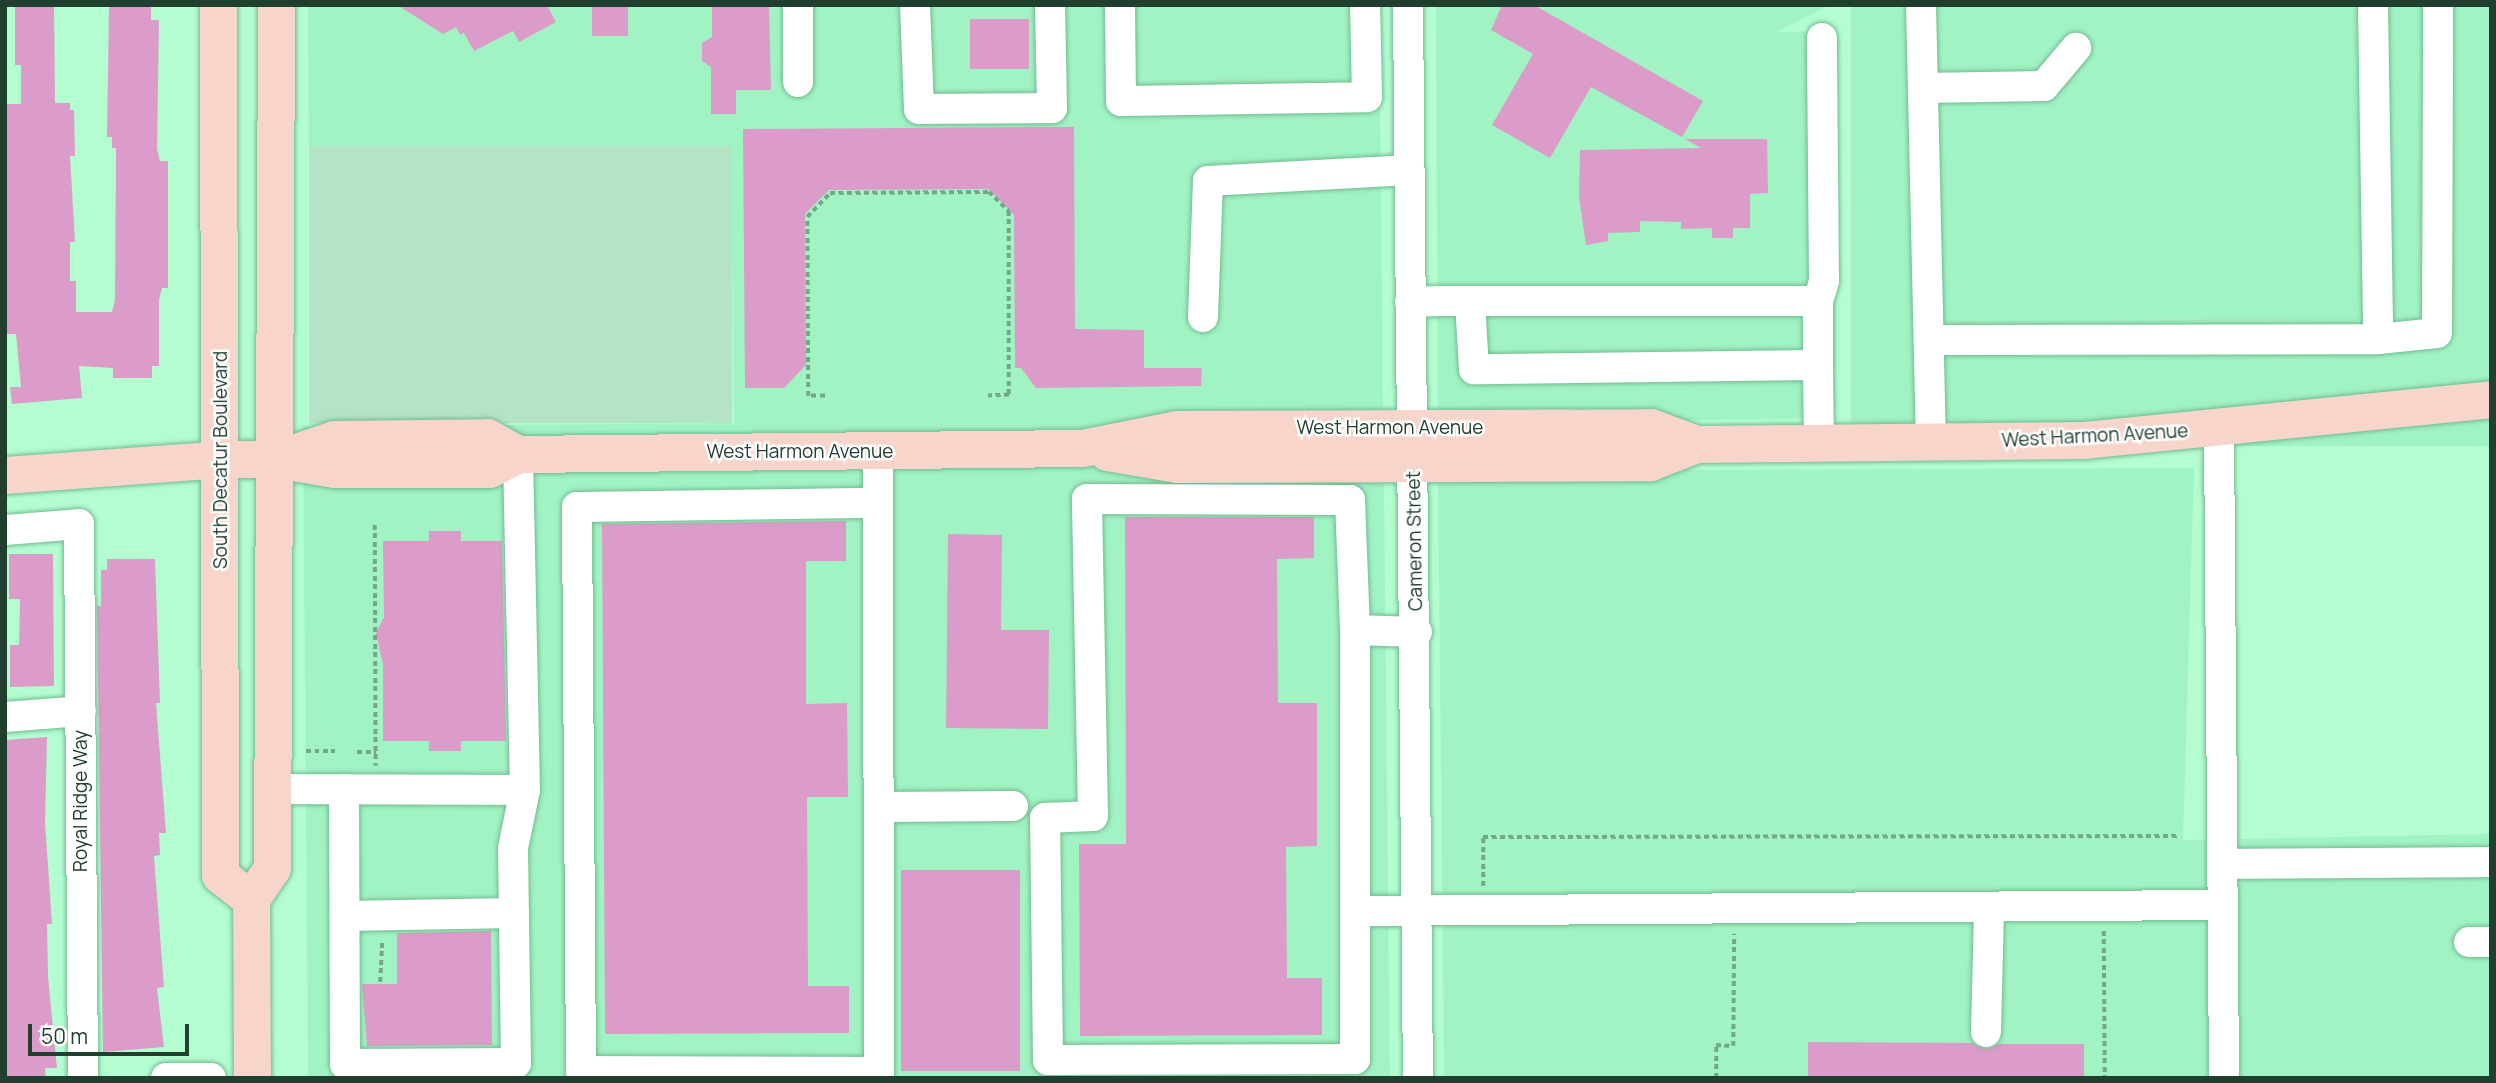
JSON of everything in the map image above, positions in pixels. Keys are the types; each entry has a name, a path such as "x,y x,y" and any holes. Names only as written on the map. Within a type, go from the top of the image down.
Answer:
{"main road":[{"name":"South Decatur Boulevard","path":"218,5 220,875 251,899"},
{"path":"252,1078 251,899 272,868 276,5"},
{"name":"West Harmon Avenue","path":"5,475 221,459 275,459 334,439 487,437 519,454 1082,448 1177,464 1413,445 1650,462 1697,444 2083,440 2491,399"}],"street":[{"path":"798,5 798,82"},
{"path":"915,5 919,109 1052,108 1050,5"},
{"path":"1120,5 1121,101 1367,97 1365,5"},
{"name":"Cameron Street","path":"1408,5 1410,302 1417,632 1418,1078"},
{"path":"1921,5 1931,443"},
{"path":"2373,5 2378,340"},
{"path":"1930,340 2378,340 2437,333 2438,5"},
{"path":"1819,443 1818,301 1824,281 1822,38"},
{"path":"1923,88 2045,86 2076,48"},
{"path":"1203,317 1208,181 1409,170"},
{"path":"1470,301 1474,369 1818,365"},
{"path":"1410,302 1818,301"},
{"path":"2219,428 2224,1078"},
{"path":"878,451 880,1072 580,1071 577,507 878,503"},
{"path":"344,789 345,1064 516,1063 513,848 524,790 519,454"},
{"path":"1087,499 1350,500 1354,630 1354,1059 1048,1060 1045,818 1093,816 1087,499"},
{"name":"Royal Ridge Way","path":"5,530 79,524 83,1078"},
{"path":"1354,630 1417,632"},
{"path":"5,717 81,711"},
{"path":"272,789 524,790"},
{"path":"879,807 1013,806"},
{"path":"2223,864 2491,862"},
{"path":"1354,911 2223,905"},
{"path":"1986,1032 1989,907"},
{"path":"345,916 514,913"},
{"path":"166,1078 211,1078"}],"path":[{"path":"825,396 808,396 807,217 830,193 989,192 1009,211 1009,395 988,396"},
{"path":"375,525 376,789"},
{"path":"306,751 334,751"},
{"path":"357,752 376,752"},
{"path":"1480,889 1483,837 2178,836"},
{"path":"2104,922 2105,1078"},
{"path":"1716,1078 1716,1045 1732,1045 1734,928"},
{"path":"380,982 378,946 380,941 387,941"}],"shaded area":[{"path":"308,5 1379,5 1390,1078 308,1078 303,427 734,423 731,146 309,149"},
{"path":"1436,5 1830,5 1776,32 1838,31 1835,418 1438,423"},
{"path":"1851,5 2491,5 2491,446 1851,446"},
{"path":"309,146 732,146 732,423 309,423"},
{"path":"2194,468 2183,840 2491,834 2491,1078 1444,1078 1438,471"}],"building":[{"path":"15,5 54,5 55,103 70,103 70,110 74,110 75,156 70,156 75,242 70,242 70,281 76,281 76,312 112,312 115,300 116,148 112,148 112,137 107,137 109,6 151,6 151,20 159,20 157,149 160,161 168,161 168,288 162,288 159,300 159,366 152,366 152,378 113,378 113,368 79,366 82,398 12,404 10,387 21,387 16,334 7,334 5,329 5,104 21,104 21,65 15,65"},
{"path":"397,5 547,5 556,22 519,42 513,31 474,51 464,33 460,35 456,27 443,34"},
{"path":"592,5 628,5 628,36 592,36"},
{"path":"712,5 769,5 771,90 736,90 736,114 711,114 711,67 702,61 702,43 712,37"},
{"path":"1502,5 1534,5 1703,101 1682,137 1591,87 1550,158 1492,125 1533,54 1491,30"},
{"path":"970,19 1029,19 1029,69 970,69"},
{"path":"1074,127 1075,329 1144,330 1144,368 1202,368 1201,386 1036,388 1021,368 1015,368 1014,215 988,189 829,190 805,214 806,365 784,388 745,388 743,129"},
{"path":"1685,139 1767,139 1768,193 1750,194 1750,228 1733,228 1733,238 1712,238 1712,228 1681,229 1681,222 1640,221 1640,232 1608,233 1608,241 1586,245 1579,197 1580,150 1701,148"},
{"path":"1125,517 1314,517 1314,558 1277,559 1278,703 1317,703 1317,846 1286,847 1287,978 1322,978 1322,1035 1080,1036 1079,844 1126,844"},
{"path":"846,521 846,561 806,561 806,704 847,703 848,797 807,797 808,986 849,986 849,1033 605,1034 602,524"},
{"path":"429,531 461,531 461,541 502,541 506,741 461,741 461,751 429,751 429,741 383,741 383,664 376,633 384,617 383,541 429,541"},
{"path":"948,534 1002,535 1001,630 1049,630 1048,729 946,728"},
{"path":"9,554 53,554 54,686 10,687 10,645 19,645 20,599 9,599"},
{"path":"107,559 155,559 160,703 156,703 166,833 159,833 160,855 154,856 164,987 157,988 164,1047 103,1052 97,606 101,606 101,570 107,570"},
{"path":"47,737 45,822 52,924 47,924 48,976 57,1068 45,1068 46,1078 5,1078 5,740"},
{"path":"901,870 1020,870 1020,1071 901,1071"},
{"path":"491,931 492,1045 367,1046 362,984 397,984 397,933"},
{"path":"1808,1042 1973,1043 1986,1049 1999,1044 2084,1044 2084,1078 1808,1078"}]}
